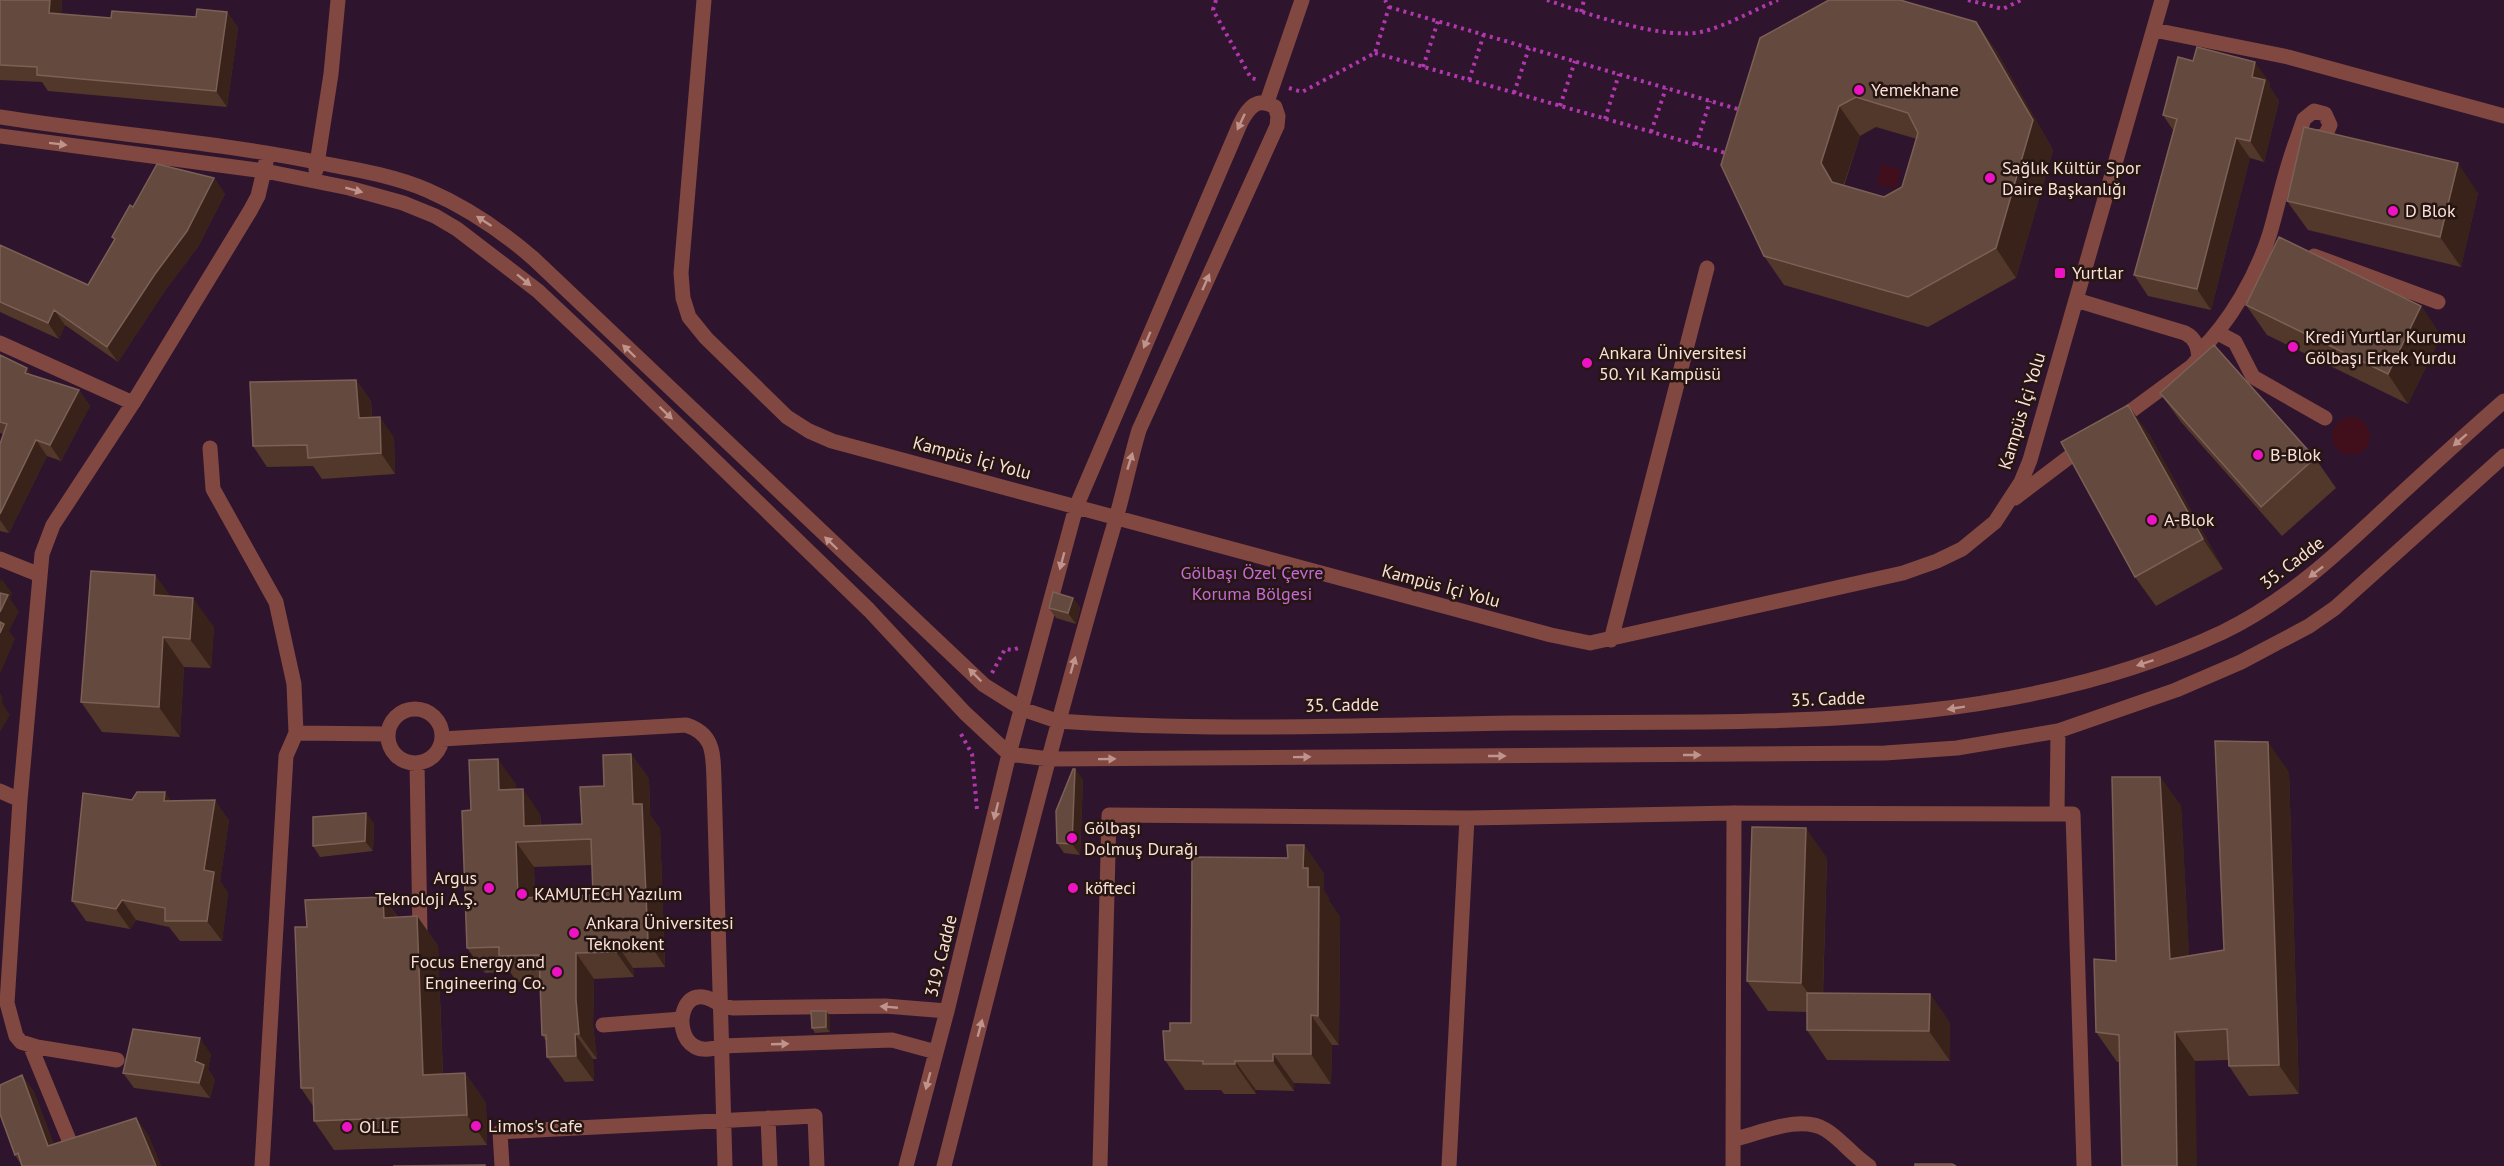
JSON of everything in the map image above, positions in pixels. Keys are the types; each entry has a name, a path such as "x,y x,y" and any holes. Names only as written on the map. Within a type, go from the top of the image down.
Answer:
{"street":[{"path":"313,182 331,74 338,0"},
{"name":"Kampüs İçi Yolu","path":"704,0 681,273 683,298 689,317 706,338 787,417 809,431 832,441 1551,635 1590,643 1903,573 1962,549 1995,522 2021,482 2030,460 2162,0"},
{"path":"944,1166 1057,721 1139,430 1277,126 1278,116 1275,107 1267,102 1302,0"},
{"path":"2154,30 2289,57 2504,117"},
{"name":"319. Cadde","path":"906,1166 947,1011 1009,754 1077,507 1247,109 1256,103 1267,102"},
{"name":"35. Cadde","path":"0,117 268,152 385,176 425,189 482,219 513,240 984,685 1022,709 1057,721 1294,725 1818,719 1916,714 2055,690 2160,658 2223,632 2268,606 2320,570 2504,401"},
{"path":"0,136 265,171 358,191 403,203 435,216 483,246 538,291 869,610 965,713 1009,754 1049,759 1885,753 1957,748 2058,731 2176,690 2241,662 2309,626 2373,575 2504,456"},
{"path":"2199,352 2218,333 2273,241 2289,160 2297,139"},
{"path":"117,1060 21,1042 16,1036 3,1002 42,554 53,525 133,404 250,211 265,171 268,152"},
{"path":"2299,251 2438,302"},
{"path":"1611,640 1707,268"},
{"path":"2008,504 2192,366 2199,358 2199,352 2192,337 2185,333 2076,300"},
{"path":"2218,333 2235,342 2247,361 2253,377 2325,418"},
{"path":"0,343 133,404"},
{"path":"210,448 213,489 276,602 294,684 296,733 286,756 262,1166"},
{"path":"0,559 40,575"},
{"path":"417,708 425,710 438,722 442,739 434,756 417,763 408,762 392,752 387,734 389,725 400,712 417,708"},
{"path":"442,739 686,725 700,730 709,741 714,764 725,1166"},
{"path":"2058,731 2058,814"},
{"path":"296,733 387,734"},
{"path":"417,763 420,933"},
{"path":"0,791 20,800"},
{"path":"1733,1166 1735,1139 1734,813"},
{"path":"1100,1166 1108,815 1467,818 1734,813 2073,814 2084,1166"},
{"path":"1449,1166 1467,818"},
{"path":"936,1052 892,1040 722,1046 711,1050 694,1048 684,1036 682,1019 684,1007 691,999 699,996 712,999 720,1007 885,1006 947,1011"},
{"path":"603,1025 682,1019"},
{"path":"30,1045 69,1140"},
{"path":"502,1166 500,1132 815,1116 817,1166"},
{"path":"768,1118 770,1166"},
{"path":"1735,1139 1799,1123 1811,1124 1824,1128 1869,1166"}],"path":[{"path":"1216,0 1213,10 1251,78 1302,92 1375,52 1389,7"},
{"path":"1385,0 1389,7 1747,111"},
{"path":"1547,0 1581,12 1672,34 1704,32 1778,0"},
{"path":"1581,12 1584,0"},
{"path":"1968,0 2003,9 2021,0"},
{"path":"1423,67 1438,21"},
{"path":"1469,80 1484,34"},
{"path":"1514,93 1529,48"},
{"path":"1375,52 1734,156"},
{"path":"1560,106 1575,61"},
{"path":"1605,119 1619,74"},
{"path":"1651,132 1666,88"},
{"path":"1696,145 1710,100"},
{"path":"1005,649 1013,650 1023,646 1025,649"},
{"path":"958,729 972,754 976,787 975,818"}],"green space":[{"name":"Gölbaşı Özel Çevre Koruma Bölgesi","path":"0,0 2504,0 2504,1166 0,1166"}],"shaded area":[{"path":"1882,164 1901,170 1896,189 1877,184"},
{"path":"2351,417 2358,418 2364,423 2369,429 2369,443 2364,449 2358,454 2351,455 2344,454 2338,449 2333,443 2332,436 2333,429 2338,423 2344,418"}],"building":[{"path":"0,0 50,0 49,13 111,18 112,11 196,17 197,9 227,12 216,91 37,75 37,67 0,65"},
{"name":"Sağlık Kültür Spor Daire Başkanlığı","path":"1829,0 1900,0 1976,22 2033,120 1996,248 1908,297 1764,256 1721,165 1760,38","holes":["1856,97 1908,113 1918,133 1902,187 1884,197 1832,182 1821,163 1839,106"]},
{"path":"2197,47 2255,62 2252,77 2265,80 2250,141 2236,138 2197,289 2134,275 2177,119 2163,115 2178,57 2193,61"},
{"path":"2304,127 2458,163 2440,237 2287,201"},
{"path":"157,164 214,178 187,231 155,274 107,347 54,310 48,323 0,302 0,245 88,285 115,239 112,237 130,205 133,207"},
{"path":"2279,237 2421,306 2388,374 2246,305"},
{"name":"B-Blok","path":"2214,345 2315,458 2261,507 2160,393"},
{"path":"0,355 27,368 25,373 79,390 50,445 36,440 0,514 0,444 7,424 0,422"},
{"path":"356,380 359,418 380,417 381,453 308,458 307,445 253,446 250,382"},
{"name":"A-Blok","path":"2128,405 2203,539 2135,577 2061,442"},
{"path":"91,571 155,575 154,595 193,598 190,639 163,637 159,707 81,702"},
{"path":"1053,592 1073,598 1068,613 1049,608"},
{"path":"0,593 8,595 0,612"},
{"path":"2215,741 2268,742 2279,1065 2229,1066 2227,1029 2175,1032 2177,1166 2122,1166 2119,1035 2096,1032 2094,959 2116,961 2112,777 2160,777 2170,959 2224,950"},
{"path":"631,754 633,804 642,804 648,941 616,943 616,952 576,953 579,1034 575,1034 576,1056 547,1057 546,1035 542,1035 539,955 499,956 499,947 467,948 462,811 471,810 469,760 498,759 499,790 523,789 524,826 582,824 580,787 604,786 603,755","holes":["591,839 593,895 518,898 516,842"]},
{"path":"1073,769 1075,769 1072,844 1057,843 1056,811"},
{"path":"137,792 165,792 164,801 215,800 204,870 214,872 207,921 165,921 165,908 122,900 116,909 72,901 83,793 132,800"},
{"path":"366,813 365,841 313,846 313,817"},
{"path":"1752,827 1806,828 1801,983 1747,981"},
{"path":"1287,845 1304,845 1303,868 1308,868 1308,887 1319,887 1318,1016 1311,1015 1311,1054 1273,1054 1273,1061 1235,1061 1235,1064 1203,1064 1203,1061 1165,1060 1163,1031 1170,1031 1170,1023 1191,1023 1192,857 1288,858"},
{"path":"383,897 384,918 417,916 423,1075 465,1073 467,1115 314,1121 313,1088 301,1088 295,927 307,927 305,900"},
{"path":"1807,993 1930,994 1929,1031 1807,1030"},
{"path":"811,1011 826,1011 826,1027 812,1028"},
{"path":"133,1029 200,1038 195,1061 204,1065 199,1083 123,1073"},
{"path":"22,1075 48,1146 136,1118 156,1166 22,1166 18,1153 15,1155 0,1114 0,1085"},
{"path":"1915,1164 1952,1164 1956,1166 1915,1166"},
{"path":"485,1165 485,1166 393,1166"}],"place":[{"name":"Yemekhane","path":"1859,90"},
{"name":"Sağlık Kültür Spor Daire Başkanlığı","path":"1990,178"},
{"name":"D Blok","path":"2393,211"},
{"name":"Yurtlar","path":"2060,273"},
{"name":"Kredi Yurtlar Kurumu Gölbaşı Erkek Yurdu","path":"2293,347"},
{"name":"Ankara Üniversitesi 50. Yıl Kampüsü","path":"1587,363"},
{"name":"B-Blok","path":"2258,455"},
{"name":"A-Blok","path":"2152,520"},
{"name":"Gölbaşı Dolmuş Durağı","path":"1072,838"},
{"name":"Argus Teknoloji A.Ş.","path":"489,888"},
{"name":"köfteci","path":"1073,888"},
{"name":"KAMUTECH Yazılım","path":"522,894"},
{"name":"Ankara Üniversitesi Teknokent","path":"574,933"},
{"name":"Focus Energy and Engineering Co.","path":"557,972"},
{"name":"Limos's Cafe","path":"476,1126"},
{"name":"OLLE","path":"347,1127"}]}
